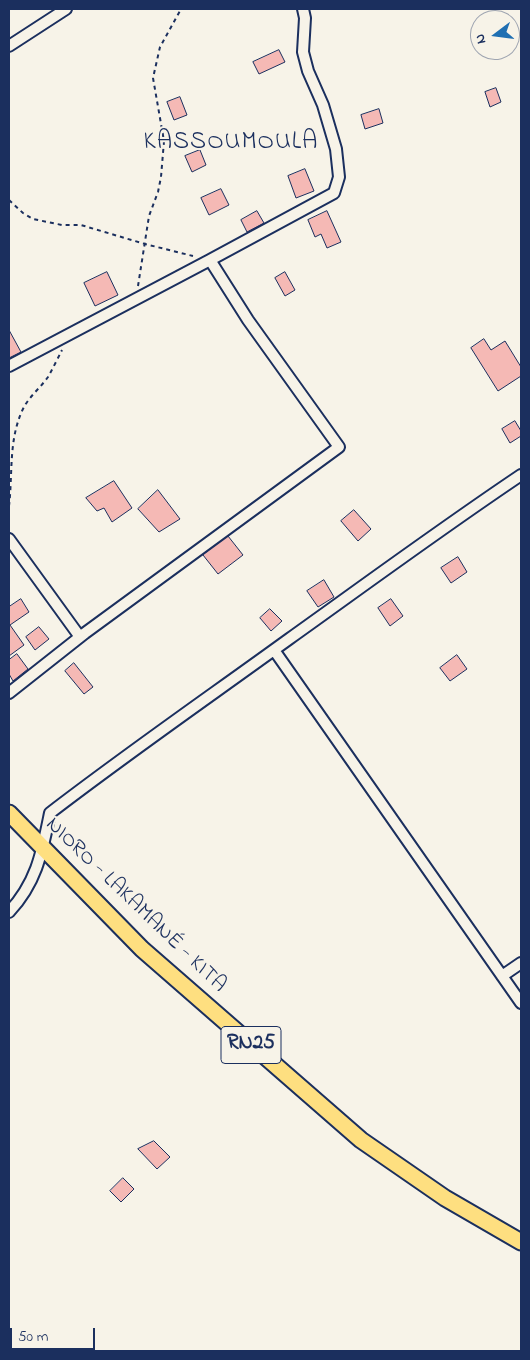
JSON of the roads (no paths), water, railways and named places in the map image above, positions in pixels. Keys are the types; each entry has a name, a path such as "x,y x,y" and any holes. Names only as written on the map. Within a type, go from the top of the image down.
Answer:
{"main road":[{"name":"NIORO - LAKAMANÉ - KITA","path":"9,813 142,950 362,1140 445,1198 521,1242"}],"street":[{"path":"9,46 66,9"},
{"path":"9,366 334,194 339,177 336,149 323,105 308,71 303,52 305,18 303,9"},
{"path":"9,693 80,637 339,447 248,320 210,260"},
{"path":"9,912 21,899 32,880 43,848 50,813 97,777 476,505 521,475"},
{"path":"9,539 80,637"},
{"path":"274,650 521,1003"},
{"path":"502,976 521,963"}],"district":[{"name":"KASSOUMOULA","path":"231,144"}]}
